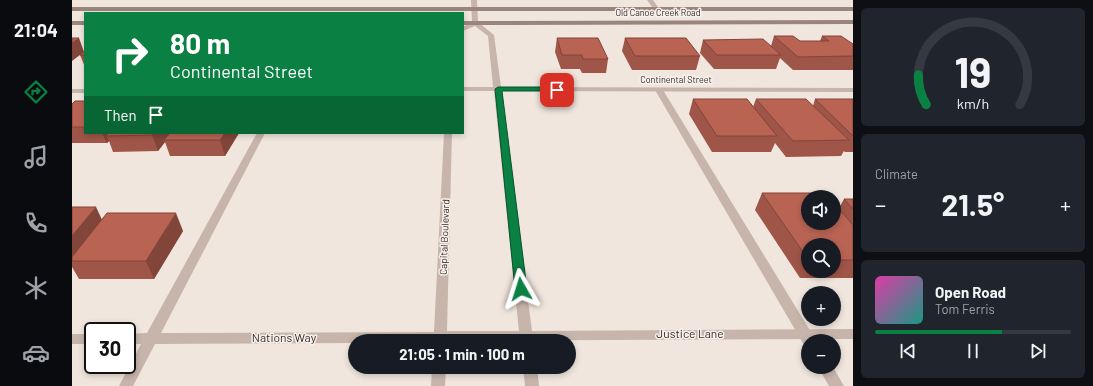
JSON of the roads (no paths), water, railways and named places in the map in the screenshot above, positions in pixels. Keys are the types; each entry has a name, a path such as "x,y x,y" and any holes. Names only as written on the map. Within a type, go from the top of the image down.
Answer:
{"main road":[{"name":"Old Canoe Creek Road","path":"72,9 853,9"},
{"name":"Old Canoe Creek Road","path":"464,22 853,22"},
{"path":"72,23 84,23"}],"street":[{"path":"474,0 475,23 491,35 526,334"},
{"path":"650,0 657,10"},
{"path":"464,29 475,23"},
{"name":"Continental Street","path":"464,89 853,90"},
{"path":"659,90 805,334"},
{"path":"72,91 84,91"},
{"path":"126,386 260,134"},
{"name":"Capital Boulevard","path":"440,334 448,134"},
{"name":"Justice Lane","path":"841,335 853,334"},
{"name":"Justice Lane","path":"576,338 801,337"},
{"path":"72,339 84,339"},
{"name":"Nations Way","path":"136,339 348,339"},
{"path":"438,386 439,374"},
{"path":"531,374 532,386"},
{"path":"829,374 837,386"}]}
